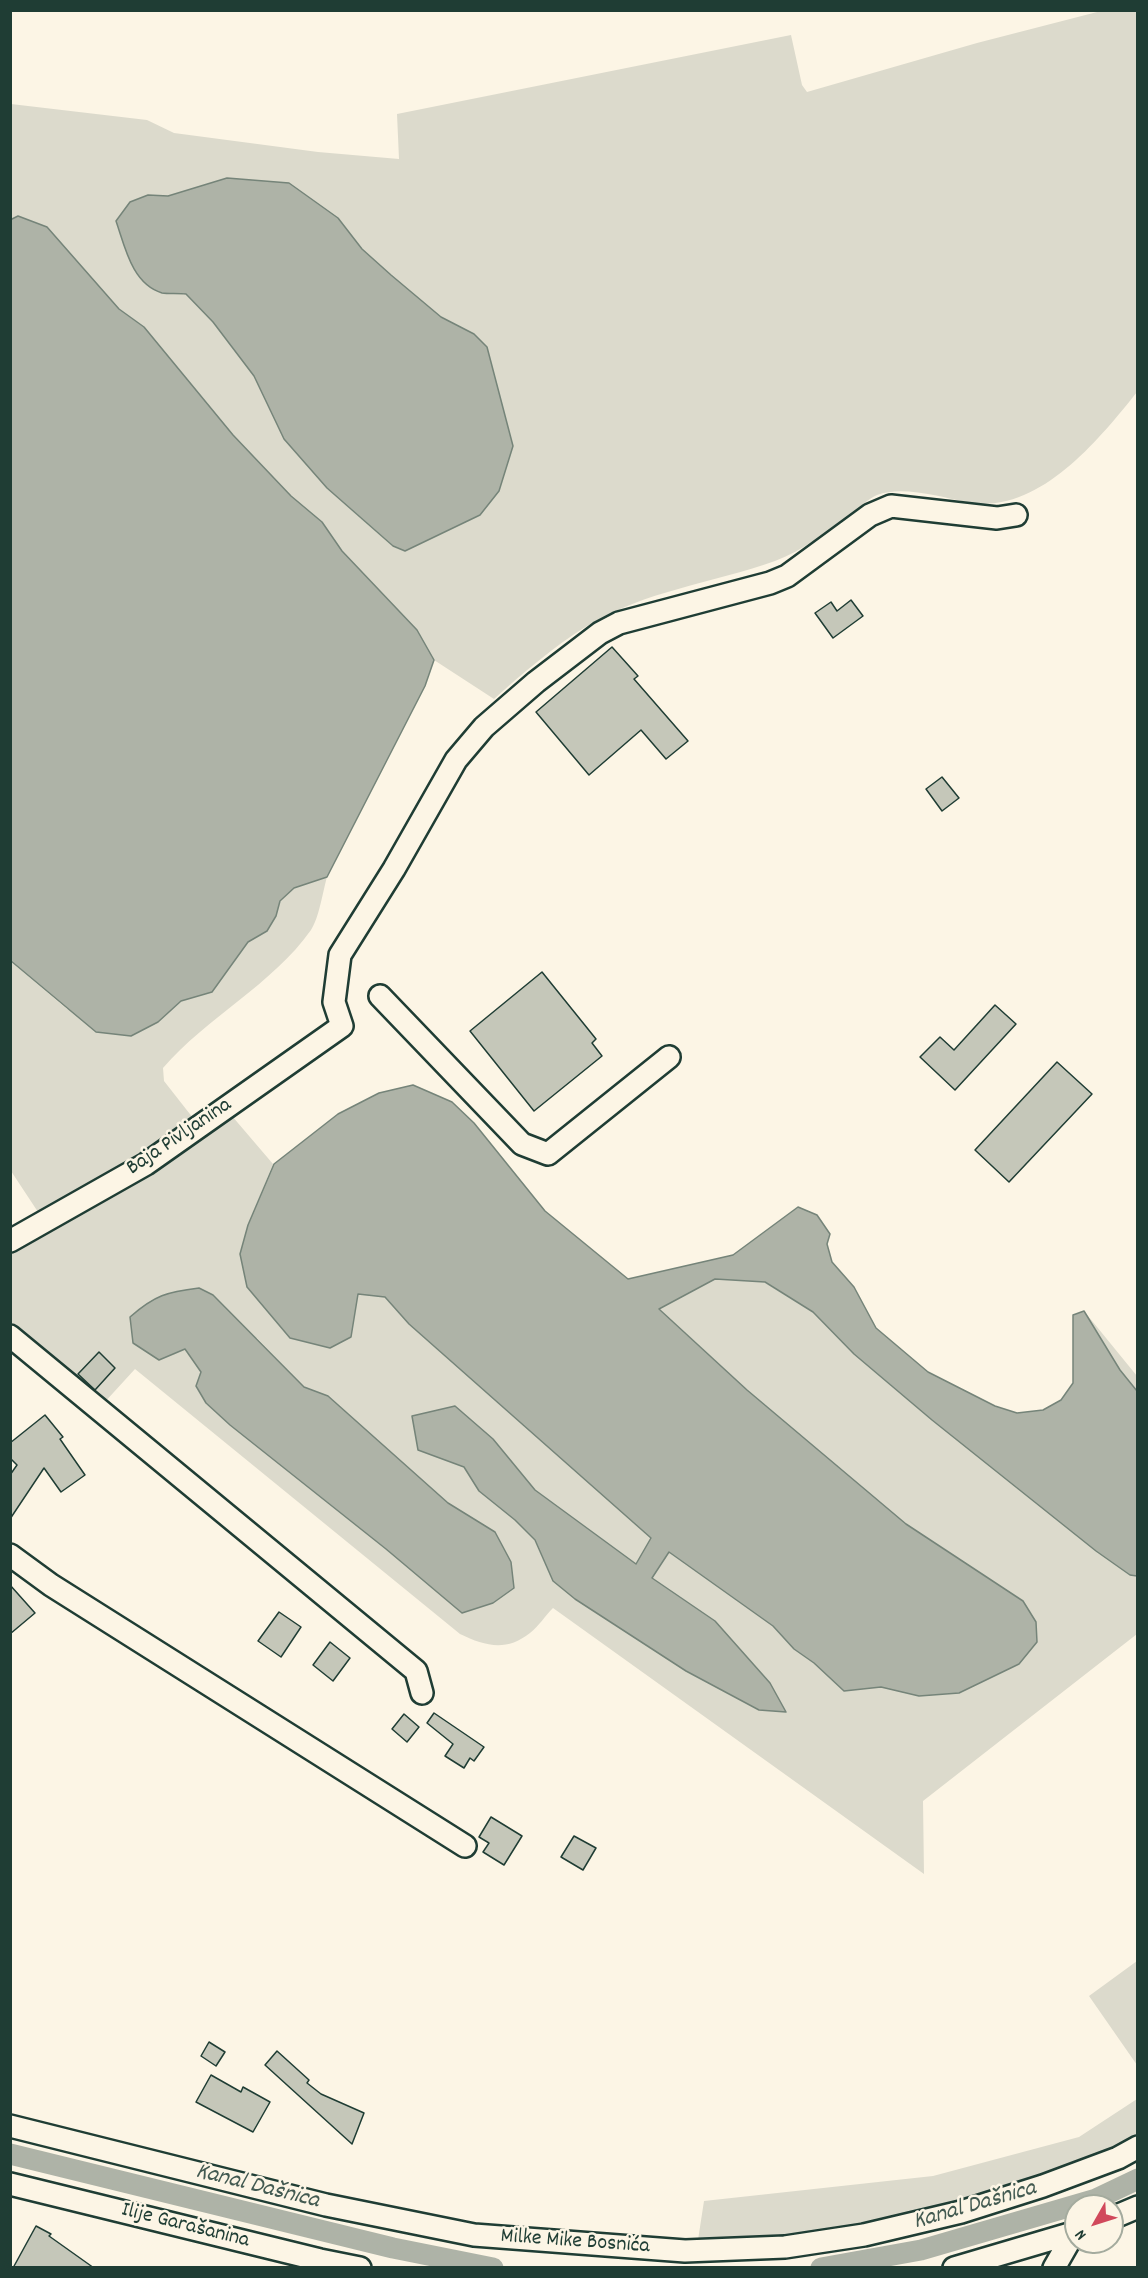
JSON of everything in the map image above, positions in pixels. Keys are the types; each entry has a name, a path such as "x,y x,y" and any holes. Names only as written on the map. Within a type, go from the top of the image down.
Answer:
{"street":[{"name":"Baja Pivljanina","path":"10,1240 146,1164 342,1026 334,1002 340,955 394,869 456,760 484,727 536,682 600,633 619,623 770,583 787,576 870,514 891,506 997,518 1016,515"},
{"path":"380,996 522,1144 548,1154 669,1057"},
{"path":"10,1336 416,1671 422,1693"},
{"path":"10,1555 51,1585 465,1845"},
{"name":"Milke Mike Bosnića","path":"10,2126 326,2205 474,2235 685,2251 785,2247 864,2235 961,2212 1043,2186 1118,2158 1137,2147"},
{"name":"Ilije Garašanina","path":"10,2184 360,2268"},
{"path":"954,2268 1064,2235"},
{"path":"1054,2268 1064,2251"}],"shaded area":[{"path":"1101,11 1137,11 1137,392 1104,432 1064,471 1018,498 993,503 967,502 898,491 877,495 815,540 786,557 655,596 609,614 562,643 494,699 434,660 417,630 342,551 322,522 291,496 233,435 144,327 119,309 18,216 11,220 11,104 147,120 174,133 318,152 399,159 397,114 791,35 802,85 807,92 977,43","holes":["148,195 338,218 362,249 391,275 441,317 474,334 404,551 392,546 327,488 284,439 254,376 213,322 186,294 162,293 144,282 137,273 116,221"]},
{"path":"227,178 289,183 338,218 362,249 441,317 474,334 487,347 513,446 499,491 480,515 405,551 393,546 327,488 284,439 254,376 213,322 186,294 162,293 143,282 131,263 116,221 130,202 148,195 168,196"},
{"path":"18,216 47,227 119,309 144,327 233,435 291,496 322,522 342,551 417,630 434,660 425,686 327,877 294,888 280,901 276,916 267,931 248,942 212,992 181,1001 158,1022 131,1036 96,1032 11,961 10,220"},
{"path":"327,877 314,925 295,950 278,968 199,1033 163,1068 164,1081 193,1118 133,1158 38,1212 11,1171 10,961 67,1009 158,1022 181,1001 212,992 248,942 267,931 276,916 280,902 294,888"},
{"path":"413,1085 452,1102 474,1123 545,1211 628,1279 733,1255 798,1207 817,1215 830,1234 827,1244 832,1262 854,1287 876,1328 928,1372 995,1406 1017,1413 1043,1410 1061,1400 1073,1383 1073,1315 1084,1311 1120,1370 1137,1391 1137,1576 1130,1575 1096,1551 932,1420 854,1354 813,1312 765,1282 715,1279 659,1309 747,1390 906,1524 1023,1601 1036,1622 1037,1642 1019,1664 959,1693 919,1696 881,1687 844,1691 814,1663 794,1649 773,1626 669,1552 652,1578 715,1621 770,1683 786,1712 759,1710 686,1671 575,1599 553,1581 535,1540 515,1520 479,1491 464,1467 418,1450 412,1416 455,1406 493,1439 535,1490 636,1564 651,1538 409,1324 385,1297 358,1294 351,1337 330,1348 290,1338 247,1287 240,1254 248,1225 274,1164 338,1114 379,1093"},
{"path":"232,1116 273,1164 248,1225 247,1287 290,1338 330,1348 351,1336 358,1294 385,1297 409,1324 652,1538 636,1565 535,1490 493,1439 418,1450 464,1467 479,1491 515,1520 535,1541 553,1581 759,1710 785,1712 770,1683 715,1622 652,1578 669,1552 773,1626 794,1649 814,1663 844,1691 881,1687 919,1696 959,1693 986,1680 1023,1601 906,1524 747,1390 659,1308 715,1279 764,1282 813,1312 854,1354 932,1420 1130,1575 1137,1576 1137,1634 923,1801 924,1874 553,1608 533,1630 512,1643 487,1644 460,1634 135,1369 103,1404 11,1327 11,1249","holes":["257,1338 304,1387 328,1396 448,1503 495,1532 462,1613 206,1403 196,1386 201,1372 185,1349"]},
{"path":"199,1288 213,1295 304,1387 328,1396 448,1503 495,1532 511,1562 514,1588 493,1603 462,1613 206,1403 196,1386 201,1372 185,1349 159,1360 133,1343 130,1317 154,1299 178,1291"},
{"path":"1084,1311 1137,1376 1137,1391 1120,1370"},
{"path":"1137,1961 1137,2065 1089,1996"},
{"path":"1137,2099 1137,2141 1039,2181 861,2229 784,2240 698,2240 704,2201 933,2176 1079,2137"}],"building":[{"path":"851,600 863,616 833,638 815,613 831,602 837,611"},
{"path":"612,647 638,676 634,679 688,741 666,759 641,730 589,775 536,712"},
{"path":"942,777 959,798 942,811 926,789"},
{"path":"542,972 596,1039 592,1043 602,1056 534,1111 470,1031"},
{"path":"995,1005 1016,1024 955,1090 920,1057 940,1037 954,1050"},
{"path":"1057,1062 1092,1094 1009,1182 975,1150"},
{"path":"99,1352 115,1368 95,1390 78,1374"},
{"path":"45,1415 63,1437 60,1439 85,1475 61,1492 44,1468 10,1519 10,1475 17,1465 10,1458 10,1443"},
{"path":"10,1585 35,1613 10,1634"},
{"path":"279,1612 301,1627 281,1657 258,1641"},
{"path":"330,1642 350,1658 333,1681 313,1665"},
{"path":"434,1713 484,1747 474,1761 470,1758 464,1768 445,1756 453,1744 427,1723"},
{"path":"404,1714 419,1727 407,1742 392,1729"},
{"path":"491,1817 522,1836 504,1865 483,1852 489,1843 479,1837"},
{"path":"574,1836 596,1848 583,1870 561,1857"},
{"path":"209,2042 225,2052 216,2066 201,2056"},
{"path":"277,2051 309,2080 307,2083 321,2094 364,2113 352,2144 265,2065"},
{"path":"211,2075 241,2092 243,2087 270,2102 253,2132 196,2102"},
{"path":"36,2226 51,2234 49,2236 94,2268 13,2268"}],"waterway":[{"name":"Kanal Dašnica","path":"10,2154 393,2248 493,2268"},
{"name":"Kanal Dašnica","path":"821,2268 921,2250 1096,2199 1138,2179"}]}
